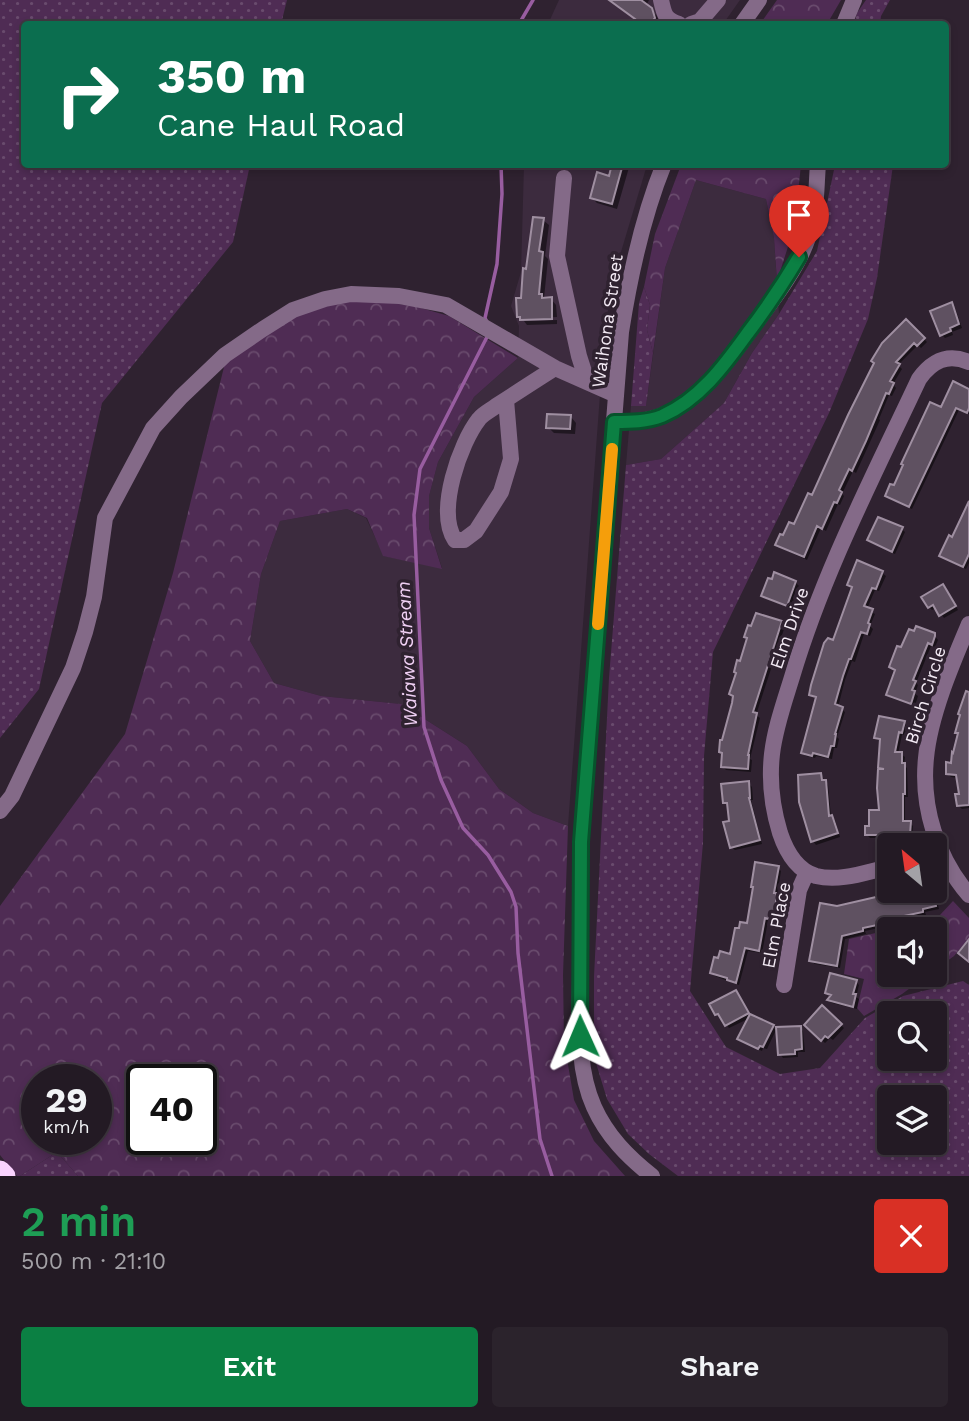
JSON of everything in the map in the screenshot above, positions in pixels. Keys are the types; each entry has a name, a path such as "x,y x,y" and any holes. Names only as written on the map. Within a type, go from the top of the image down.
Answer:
{"highway":[{"path":"0,1171 5,1176"}],"street":[{"path":"661,0 664,14 670,21"},
{"path":"701,21 718,0"},
{"path":"744,21 759,0"},
{"path":"845,21 854,0"},
{"name":"Waihona Street","path":"652,1176 627,1155 603,1124 593,1106 583,1068 580,1036 581,842 621,332 639,239 663,168"},
{"path":"614,422 636,422 660,417 682,405 726,363 774,298 808,240 818,168"},
{"path":"564,178 557,256 587,381"},
{"path":"0,811 12,796 73,668 94,597 105,518 153,428 225,355 293,310 325,299 351,293 398,296 446,305 555,368 616,395"},
{"name":"Elm Drive","path":"807,872 793,860 785,845 774,811 771,786 774,743 800,649 854,516 919,379 931,365 943,359 954,358 969,362"},
{"path":"506,400 510,459 501,492 476,531 464,540 454,540 450,533 448,515 452,474 470,433 480,417 506,400 555,368"},
{"name":"Birch Circle","path":"934,833 925,774 930,732 969,624"},
{"name":"Birch Circle","path":"947,866 969,895"},
{"path":"807,872 824,877 842,877 877,870"},
{"name":"Elm Place","path":"784,985 799,890 807,872"}],"shaded area":[{"path":"559,0 740,0 725,21 549,21"},
{"path":"524,168 646,168 615,272 605,327 568,826 533,813 499,789 467,746 401,704 321,696 274,683 250,641 261,574 280,521 347,509 366,518 384,556 442,568 429,528 429,496 438,462 474,397 518,358 519,326 511,306 521,272"},
{"path":"696,180 766,199 774,238 779,314 752,353 724,403 661,459 626,465 631,406 646,406 665,268"}],"green space":[{"path":"0,0 287,0 282,21 21,21 21,168 249,168 233,242 102,403 39,689 0,738"},
{"path":"777,0 841,0 829,21 762,21"},
{"path":"866,0 890,0 880,21 855,21"},
{"path":"680,168 801,168 794,228 777,281 774,238 766,199 696,180 665,268 653,353 647,330 650,305 644,287 655,234"},
{"path":"834,168 893,168 877,278 868,319 829,413 713,652 704,756 703,843 690,991 726,1047 780,1074 820,1068 865,1018 877,1011 877,1071 947,1071 947,1001 894,1001 903,996 963,981 969,985 969,1176 678,1176 628,1134 607,1099 596,1063 594,977 609,678 626,465 661,459 724,403 752,353 817,251"},
{"path":"644,287 650,305 647,330 653,353 646,406 631,406 639,303"},
{"path":"369,300 414,306 449,316 518,358 474,397 438,462 429,496 429,528 442,569 383,556 367,518 347,509 280,521 261,574 250,641 274,683 321,696 401,704 467,746 499,789 533,813 568,826 563,975 564,1041 574,1100 594,1141 625,1176 78,1176 60,1155 112,1155 112,1064 21,1064 21,1155 52,1155 17,1176 0,1155 0,906 125,734 173,573 225,363 298,314 333,302"},
{"path":"953,901 969,918 969,938 947,961 947,917 933,917 940,915"},
{"path":"877,933 877,987 912,987 890,1001 877,1001 877,1008 864,1016 857,1008 864,979 844,974 849,939"},
{"path":"52,1155 60,1155 78,1176 20,1176"}],"building":[{"path":"609,0 641,0 652,8 655,18 652,21 633,21 635,19"},
{"path":"611,168 622,168 612,204 590,198 597,172 609,176"},
{"path":"533,217 544,218 539,251 543,252 539,294 542,294 542,298 552,297 552,319 520,320 520,317 517,317 516,298 521,298 523,268 526,269"},
{"path":"952,302 959,324 940,336 930,311"},
{"path":"906,319 925,338 917,346 914,343 896,362 900,364 890,381 894,383 889,394 886,393 852,471 849,469 839,490 842,492 837,503 834,502 822,529 817,526 804,557 775,545 789,522 794,524 808,493 812,495 874,363 871,361 882,343"},
{"path":"953,381 969,389 967,413 956,408 909,507 885,496 890,484 894,485 930,402 941,407"},
{"path":"547,414 571,415 570,429 546,428"},
{"path":"969,501 969,554 963,567 939,556 949,535 952,537"},
{"path":"878,517 903,527 892,552 867,540"},
{"path":"857,560 883,571 876,589 872,588 864,606 873,609 867,634 861,632 849,659 835,704 843,707 834,746 831,746 828,757 813,753 812,756 801,753 816,697 809,695 811,685 824,643 828,638 833,640 852,587 847,585"},
{"path":"774,572 796,581 787,606 761,596 768,578 772,579"},
{"path":"943,584 956,606 939,616 933,605 928,608 921,597"},
{"path":"756,613 782,621 753,712 757,713 748,755 748,769 721,767 720,740 732,703 733,696 729,694 736,673 734,672 747,638 744,637 748,625 751,626"},
{"path":"916,626 935,633 935,636 932,645 928,643 913,680 916,681 911,704 886,695 895,670 889,667 897,646 901,647 909,629 914,631"},
{"path":"966,691 969,692 969,805 957,806 955,794 959,794 956,775 946,774 946,762 951,763 958,733 955,733 960,715 958,714"},
{"path":"879,716 905,721 902,733 899,732 895,752 902,752 902,763 905,763 903,821 911,821 910,833 865,835 865,826 869,826 869,810 879,810 878,769 884,769 878,768 880,739 874,738"},
{"path":"821,773 822,780 826,780 829,816 832,815 838,833 811,842 799,802 798,775"},
{"path":"749,781 749,798 760,840 730,848 723,822 729,821 721,784"},
{"path":"755,862 779,866 774,893 776,906 773,920 765,918 759,951 745,948 736,983 710,973 714,957 718,958 720,951 730,954 735,928 739,928 740,922 747,923"},
{"path":"877,897 877,903 935,903 936,906 904,917 877,917 877,925 842,936 837,966 809,961 820,903 837,906"},
{"path":"969,939 969,962 958,953"},
{"path":"830,973 857,980 853,1007 827,1000 831,995 825,993"},
{"path":"736,990 749,1013 725,1026 709,1004"},
{"path":"822,1005 842,1024 821,1041 804,1025"},
{"path":"750,1014 774,1025 763,1047 758,1049 737,1039"},
{"path":"801,1026 802,1049 795,1050 795,1054 778,1055 776,1027"}],"waterway":[{"name":"Waiawa Stream","path":"521,21 533,0"},
{"name":"Waiawa Stream","path":"487,322 485,318 497,264 501,168"},
{"name":"Waiawa Stream","path":"488,335 420,469 414,515 424,727 441,780 463,828 488,855 511,892 516,907 518,953 540,1139 552,1176"}],"slow traffic":[{"path":"598,624 612,449"}],"route":[{"path":"580,1036 581,842 614,422 636,422 660,417 682,405 703,387 726,363 774,298 799,257"}]}
